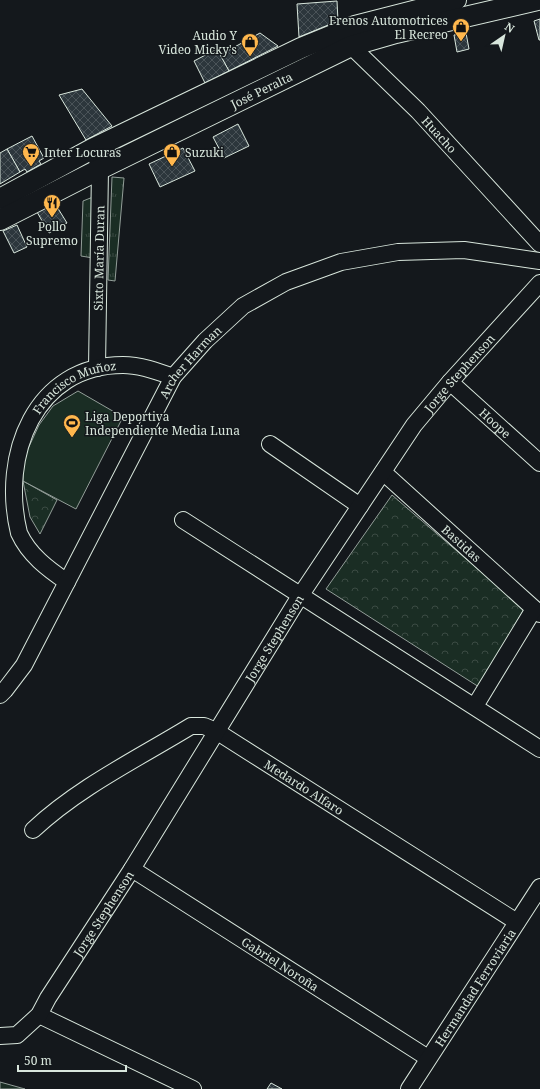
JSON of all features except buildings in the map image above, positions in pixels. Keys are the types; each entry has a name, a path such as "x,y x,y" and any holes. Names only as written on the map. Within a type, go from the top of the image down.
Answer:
{"main road":[{"name":"José Peralta","path":"0,199 92,149 301,48 363,24 456,0"},
{"name":"José Peralta","path":"0,220 100,169 351,46 396,33 538,0"}],"street":[{"name":"Huacho","path":"330,36 351,46 418,111 540,244"},
{"name":"Sixto María Duran","path":"92,149 100,169 97,368"},
{"name":"Archer Harman","path":"0,695 24,665 173,377 205,341 244,306 286,282 341,262 398,252 464,250 540,261"},
{"name":"Jorge Stephenson","path":"39,1016 48,998 132,869 300,596 414,425 450,382 540,283"},
{"name":"Francisco Muñoz","path":"67,582 48,569 32,553 19,534 11,513 3,467 22,422 36,403 54,387 74,375 97,368 123,365 148,368 173,377"},
{"name":"Hoope","path":"450,382 540,463"},
{"path":"270,444 360,506"},
{"name":"Bastidas","path":"383,472 537,612"},
{"path":"183,520 540,749"},
{"path":"474,706 537,612"},
{"name":"Medardo Alfaro","path":"33,830 51,813 87,788 191,726 204,726 216,731 517,922"},
{"name":"Gabriel Noroña","path":"132,869 428,1058"},
{"name":"Hermandad Ferroviaria","path":"409,1089 540,887"},
{"path":"0,1036 17,1035 39,1016 193,1089"}],"green space":[{"path":"112,177 124,178 115,281 108,280"},
{"path":"93,197 93,258 81,256 83,201"},
{"name":"Liga Deportiva Independiente Media Luna","path":"78,391 123,417 76,509 23,481 23,465 27,451 39,425 53,406"},
{"path":"23,481 57,500 40,534 30,517"},
{"path":"392,495 524,609 479,687 326,589"},
{"path":"0,1082 25,1089 0,1089"}],"place":[{"name":"Frenos Automotrices El Recreo","path":"461,42"},
{"name":"Audio Y Video Micky's","path":"250,57"},
{"name":"Inter Locuras","path":"31,167"},
{"name":"Suzuki","path":"172,167"},
{"name":"Pollo Supremo","path":"52,218"},
{"name":"Liga Deportiva Independiente Media Luna","path":"72,438"}]}
